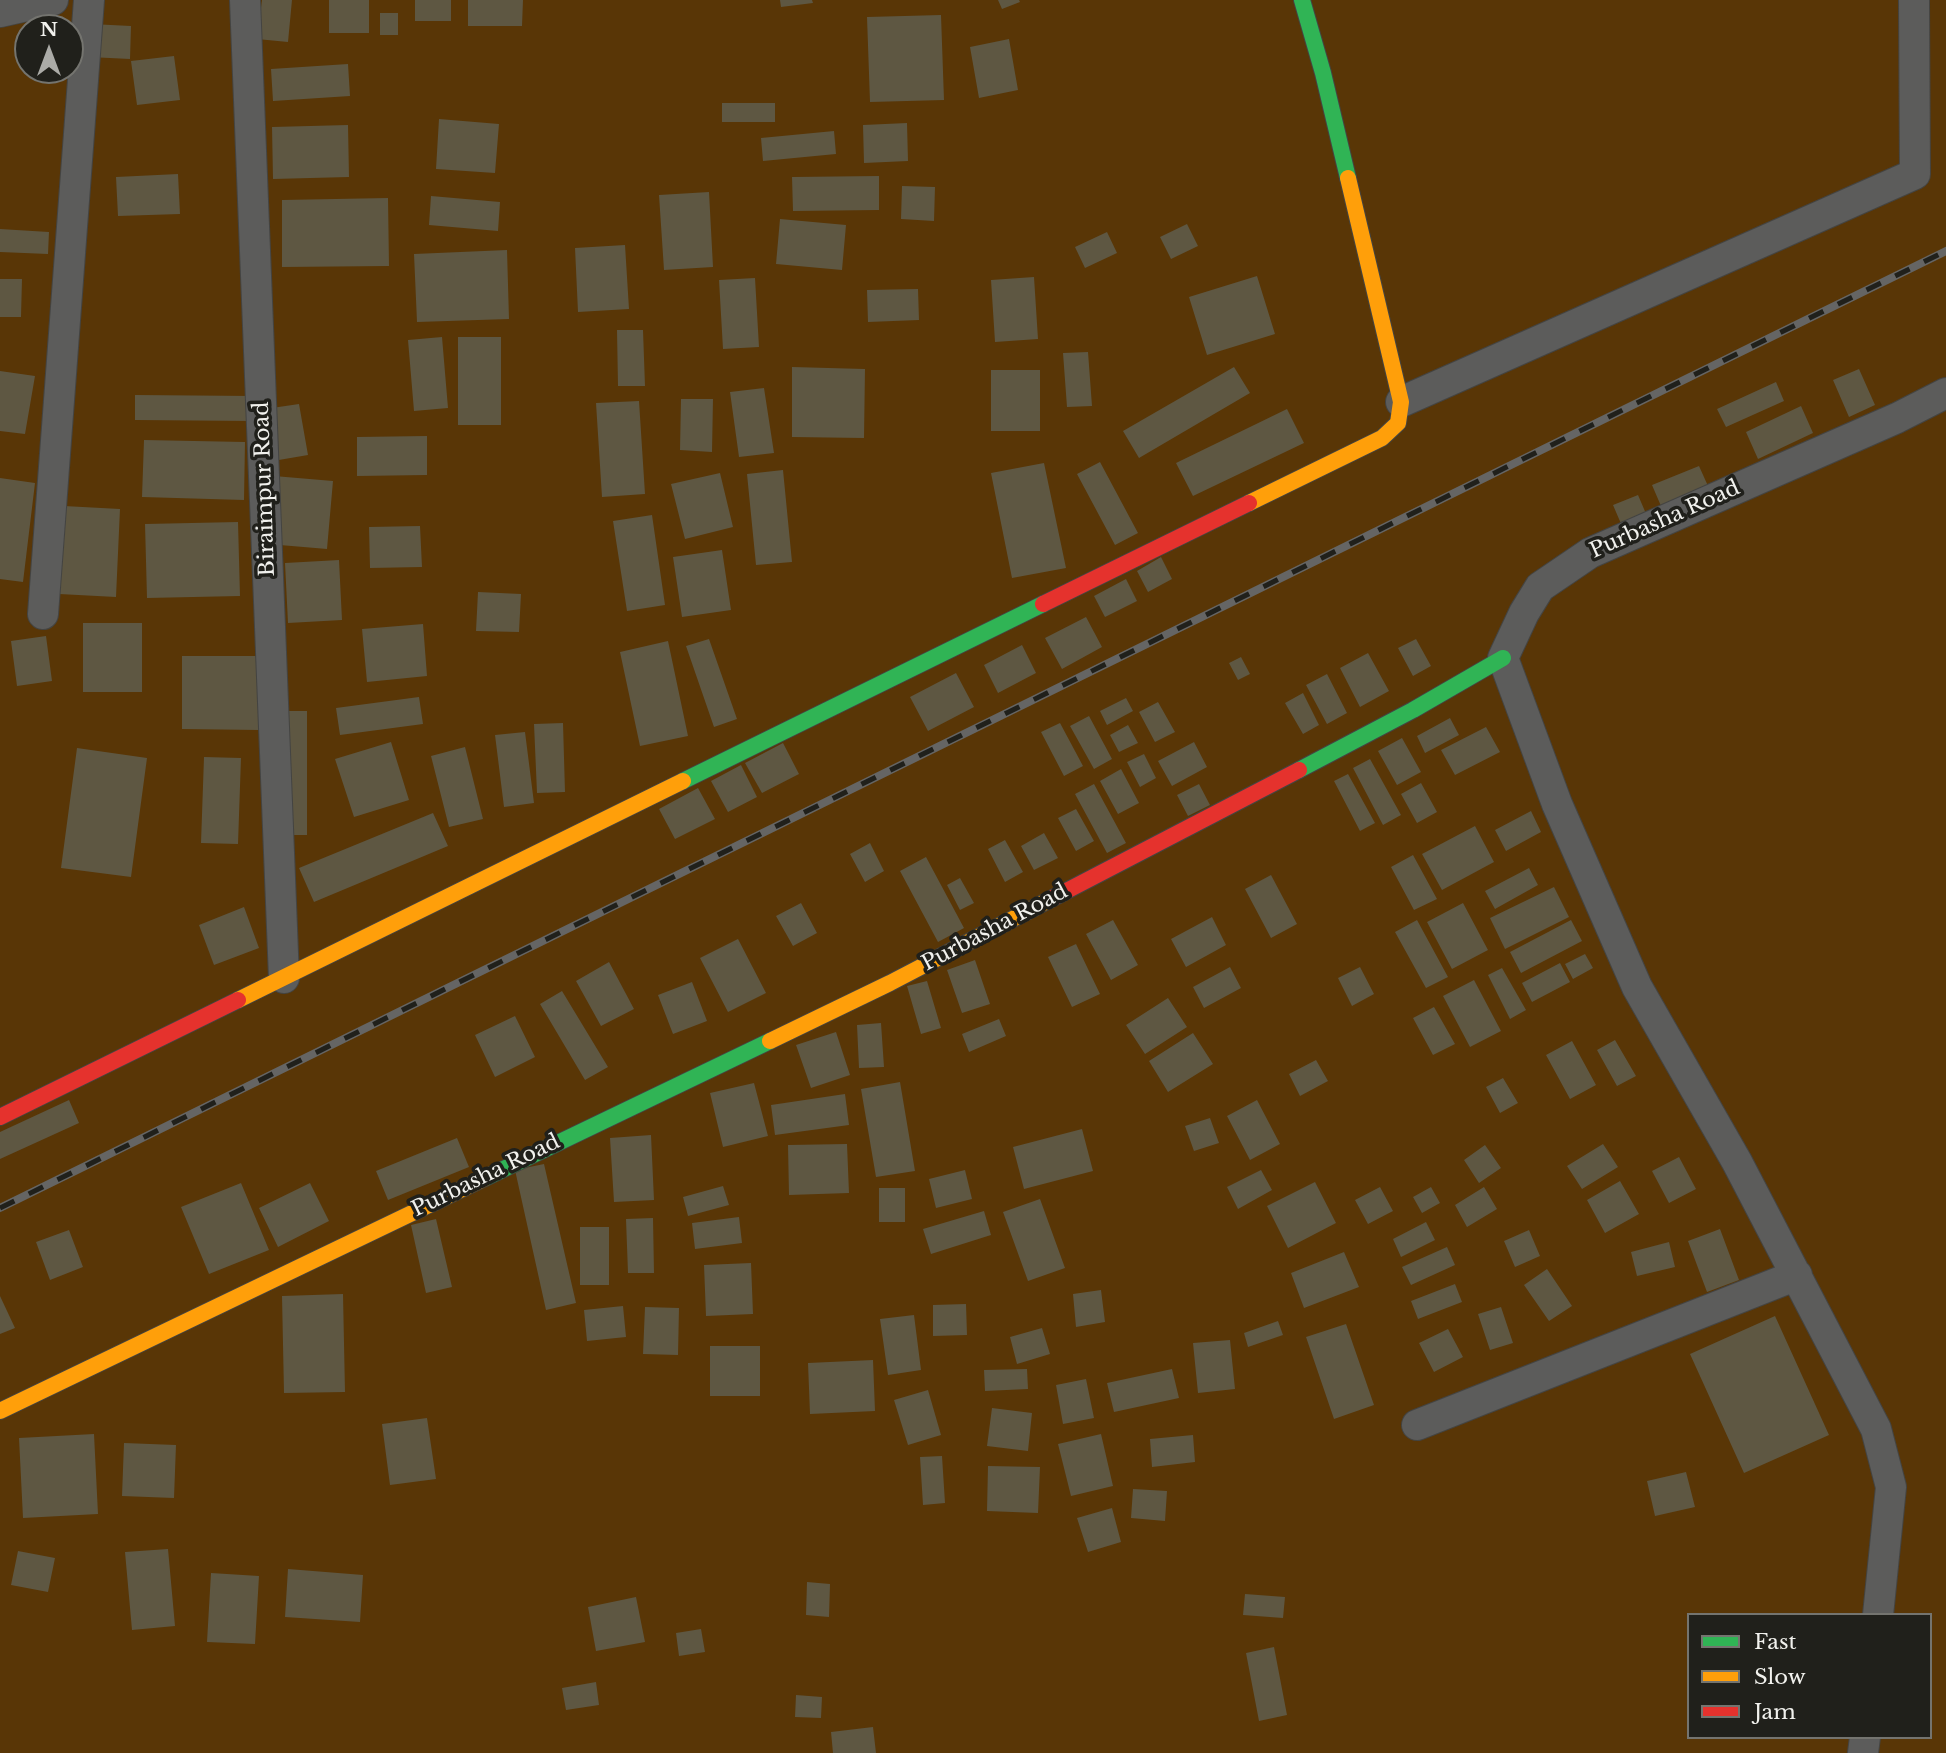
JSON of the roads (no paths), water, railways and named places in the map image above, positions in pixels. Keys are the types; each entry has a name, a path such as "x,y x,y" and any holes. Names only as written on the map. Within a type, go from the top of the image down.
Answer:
{"street":[{"path":"0,12 53,0"},
{"path":"43,614 89,0"},
{"name":"Biraimpur Road","path":"245,0 284,978"},
{"path":"0,1117 1382,438 1398,422 1401,402 1323,73 1302,0"},
{"path":"1401,402 1915,174 1914,0"},
{"name":"Purbasha Road","path":"0,1411 890,983 1413,710 1503,658 1524,613 1540,587 1590,553 1897,418 1946,393"},
{"path":"1503,658 1557,804 1637,987 1737,1162 1876,1429 1891,1487 1878,1613"},
{"path":"1417,1425 1797,1275"}],"railway":[{"path":"0,1208 1946,251"}]}
